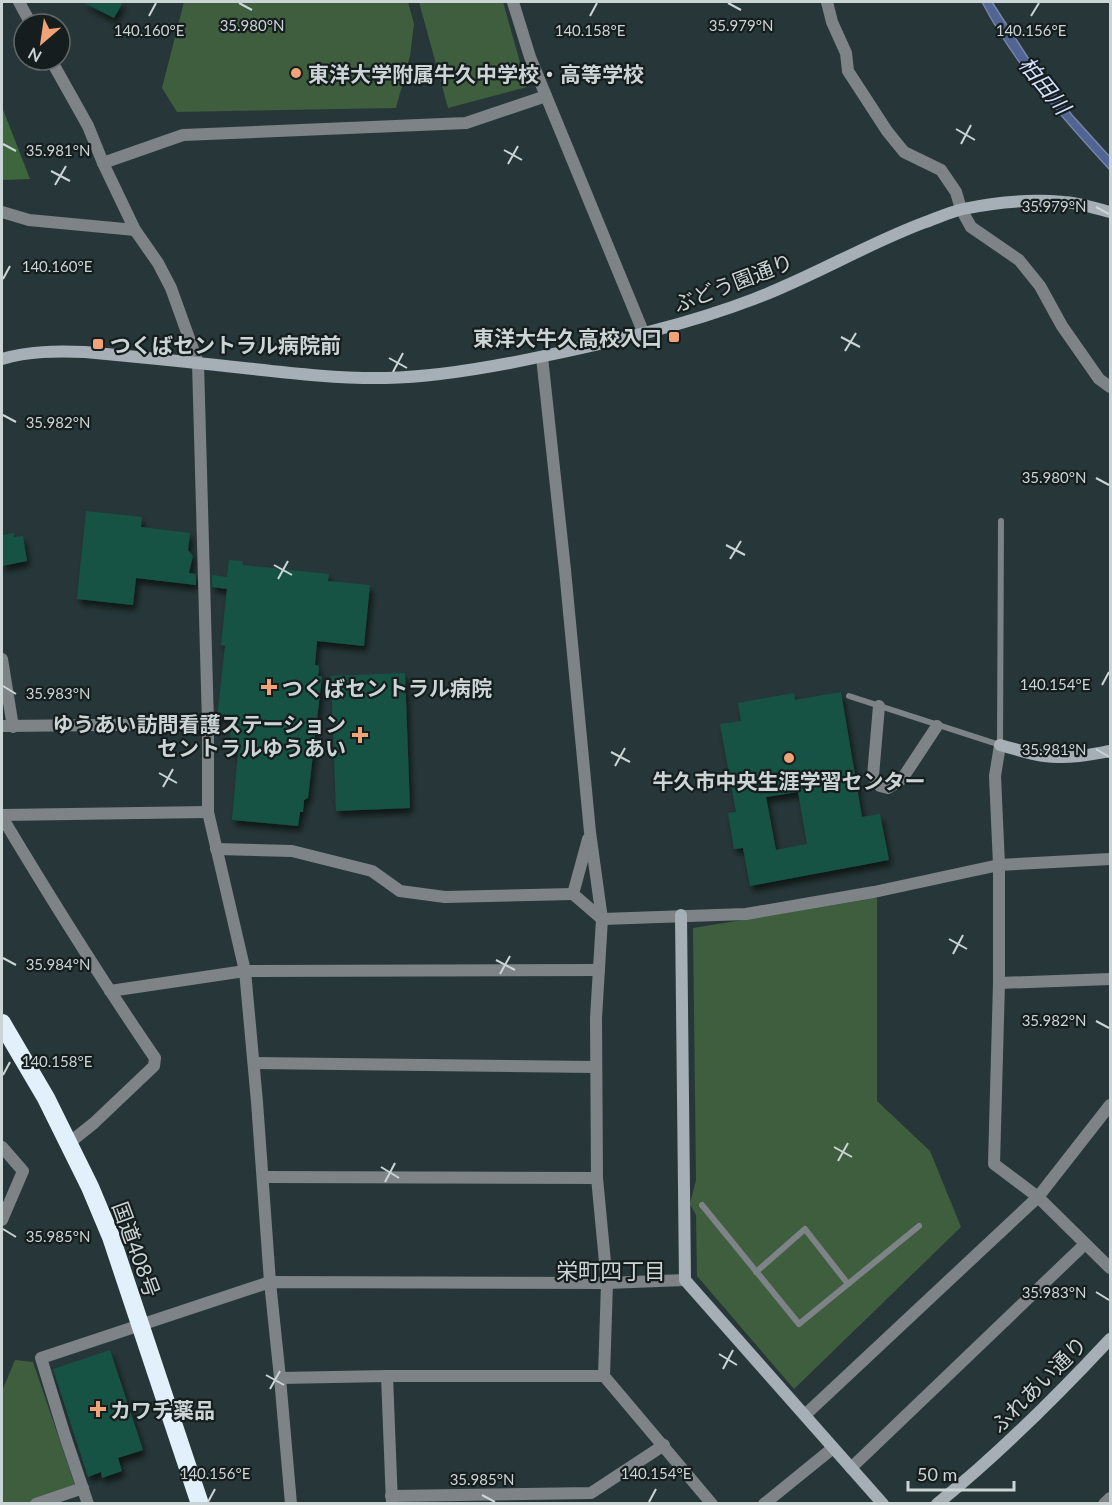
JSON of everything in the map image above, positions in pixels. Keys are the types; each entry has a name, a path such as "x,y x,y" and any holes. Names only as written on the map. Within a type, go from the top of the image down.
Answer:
{"highway":[{"name":"国道408号","path":"2,1023 46,1098 69,1143 111,1237 200,1503"}],"street":[{"path":"513,2 546,96 644,334"},
{"path":"827,2 832,22 846,52 848,71 887,131 904,152 941,170 956,192 961,209 971,227 1019,260 1040,286 1062,326 1099,379 1110,387"},
{"path":"58,72 88,126 135,230 158,263 171,288 198,363 208,724 207,812 245,971 270,1282 291,1503"},
{"path":"103,163 183,135 466,123 546,96"},
{"name":"ぶどう園通り","path":"2,359 29,353 85,352 358,378 435,374 542,357 689,322 758,298 866,247 961,209 1009,202 1046,201 1065,202 1110,212"},
{"path":"2,212 29,220 135,230"},
{"path":"542,357 590,832 602,919 596,1018 596,1067 597,1178 607,1283 604,1376 712,1503"},
{"path":"2,659 7,726 208,724"},
{"path":"879,706 873,776 880,786 888,788 902,779 937,726"},
{"path":"1110,752 1056,758 1000,745 995,776 999,865 999,983 994,1164 1038,1197 1110,1268"},
{"path":"69,1143 94,1123 154,1066 155,1058 58,911 2,816 207,812"},
{"path":"573,894 590,832"},
{"path":"216,849 292,851 372,871 400,891 445,897 573,894 602,919 746,914 874,892 999,865 1110,859"},
{"path":"681,915 685,1280 883,1503"},
{"path":"110,991 245,971 599,970"},
{"path":"999,983 1110,979"},
{"path":"254,1064 596,1067"},
{"path":"805,1415 1038,1197 1110,1105"},
{"path":"2,1147 22,1171 2,1220"},
{"path":"263,1177 597,1178"},
{"path":"851,1468 1085,1244"},
{"path":"88,1503 41,1358 270,1282 607,1283 685,1280"},
{"name":"ふれあい通り","path":"937,1503 967,1480 1023,1429 1110,1339"},
{"path":"387,1376 391,1500 500,1499 591,1493 664,1445"},
{"path":"280,1378 604,1376"},
{"path":"764,1503 834,1448"},
{"path":"36,1503 83,1488"},
{"path":"1104,1503 1110,1498"}],"lane":[{"path":"849,696 1000,745 1001,521"},
{"path":"702,1205 799,1324 919,1226"},
{"path":"756,1272 805,1229 848,1284"}],"green space":[{"path":"184,2 408,2 414,24 410,56 396,108 177,112 162,88"},
{"path":"419,2 503,2 527,87 448,108"},
{"path":"2,107 30,179 2,180"},
{"path":"877,898 877,1101 930,1151 961,1227 794,1389 697,1276 696,1215 690,1204 696,1180 693,928"},
{"path":"15,1360 33,1362 76,1488 29,1503 2,1504 2,1391"}],"water":[{"name":"柏田川","path":"982,2 992,2 1034,67 1072,115 1110,157 1110,170 1057,111 1024,69"}],"building":[{"path":"82,2 123,2 114,18"},
{"path":"86,511 142,517 141,527 190,533 188,550 193,556 189,573 196,574 196,585 136,578 133,605 77,599"},
{"path":"14,533 14,537 23,536 27,561 2,566 2,535"},
{"name":"つくばセントラル病院","path":"229,560 242,561 243,565 329,574 328,581 370,585 364,646 317,641 315,665 319,666 318,676 322,676 308,798 304,800 298,826 232,820 238,752 229,751 232,719 217,718 225,646 221,645 227,589 212,587 212,575 227,577"},
{"name":"ゆうあい訪問看護ステーション セントラルゆうあい","path":"405,673 410,808 336,811 331,676"},
{"name":"牛久市中央生涯学習センター","path":"841,692 862,817 880,814 889,860 750,886 743,848 734,849 728,813 736,812 720,724 741,721 738,703 794,693 795,700","holes":["798,792 807,844 776,850 766,797"]},
{"name":"カワチ薬品","path":"110,1350 143,1450 118,1458 122,1471 102,1478 101,1472 88,1477 53,1369"}],"place":[{"name":"東洋大学附属牛久中学校・高等学校","path":"296,73"},
{"name":"東洋大牛久高校入口","path":"674,337"},
{"name":"つくばセントラル病院前","path":"98,344"},
{"name":"つくばセントラル病院","path":"269,687"},
{"name":"ゆうあい訪問看護ステーション セントラルゆうあい","path":"360,735"},
{"name":"牛久市中央生涯学習センター","path":"789,758"},
{"name":"カワチ薬品","path":"98,1409"}],"district":[{"name":"栄町四丁目","path":"611,1270"}]}
